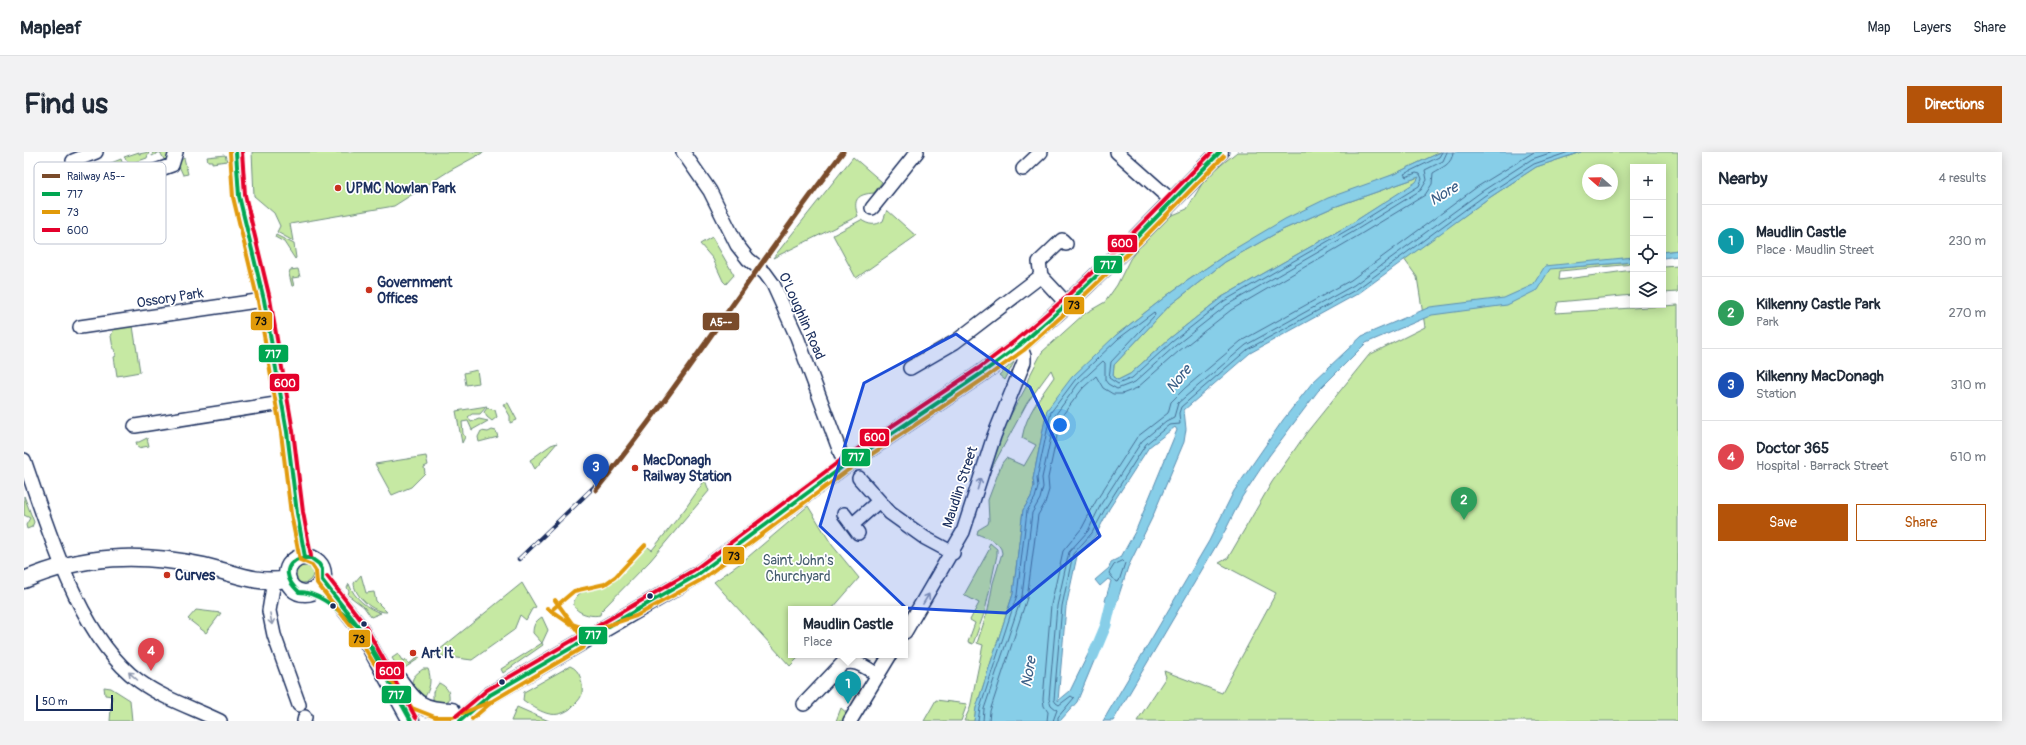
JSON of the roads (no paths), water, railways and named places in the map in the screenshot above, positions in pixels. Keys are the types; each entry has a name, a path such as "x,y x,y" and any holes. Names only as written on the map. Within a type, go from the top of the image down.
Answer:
{"main road":[{"path":"435,721 456,716 697,575 845,465 982,373 1020,345 1067,304 1220,152"},
{"path":"28,577 113,557 156,558 208,567 261,581 281,580 299,592 309,592 316,589 322,580 322,569 319,564 311,558 305,557 295,560 281,580"},
{"path":"322,580 359,627 378,658 411,721"},
{"path":"309,592 324,601 359,627"},
{"path":"378,658 398,678 416,703 426,708 456,716"}],"street":[{"path":"73,162 96,152"},
{"path":"166,167 172,165 176,152"},
{"path":"236,152 240,203 264,300 282,403 305,557"},
{"name":"O'Loughlin Road","path":"683,152 710,191 737,245 748,259 765,273 773,284 797,337 845,465"},
{"path":"872,208 917,152"},
{"path":"1023,169 1040,152"},
{"path":"1116,152 1172,201"},
{"path":"1066,244 1062,240 1039,262 1041,276 1067,304"},
{"path":"910,368 955,342 1041,276"},
{"name":"Ossory Park","path":"80,327 264,300"},
{"name":"Maudlin Street","path":"908,627 963,532 992,442 1024,362 1024,356 1020,345"},
{"path":"135,426 153,430 282,403"},
{"path":"24,460 58,557 96,634 114,658 138,680 166,698 220,721"},
{"path":"859,478 891,514 925,538 952,553"},
{"path":"851,524 879,501"},
{"path":"281,580 269,611 274,635 303,714"},
{"path":"850,721 863,702 888,658"},
{"path":"804,704 842,664 856,662 878,675"}],"water":[{"name":"Nore","path":"1441,152 1581,152 1536,167 1486,200 1359,293 1250,353 1184,410 1186,429 1184,442 1152,518 1128,567 1116,604 1111,605 1105,601 1111,581 1108,579 1100,586 1095,580 1109,568 1111,562 1121,557 1136,530 1177,430 1175,427 1149,447 1109,509 1096,535 1077,556 1066,607 1058,701 1070,691 1095,640 1101,644 1077,702 1060,721 974,721 976,708 1013,594 1023,510 1031,497 1034,486 1033,479 1047,410 1072,377 1115,336 1174,290 1231,251 1285,219 1328,198 1392,175","holes":["1419,177 1416,182 1349,225 1222,297 1169,339 1130,374 1118,380 1113,377 1114,365 1170,305 1225,262 1282,230 1334,207"]},
{"path":"1678,250 1678,256 1666,258 1666,252"},
{"path":"1630,257 1630,262 1550,269 1537,290 1507,305 1432,315 1366,343 1318,391 1269,456 1242,497 1226,529 1113,721 1103,721 1209,541 1234,491 1283,420 1312,383 1362,336 1430,307 1504,298 1533,285 1545,266"}],"waterway":[{"path":"1093,656 1106,625 1114,591"}],"railway":[{"path":"519,559 594,487"}],"rail line":[{"name":"A5--","path":"596,490 660,407 781,236 843,152"}],"place":[{"name":"UPMC Nowlan Park","path":"338,188"},
{"name":"Government Offices","path":"369,290"},
{"name":"MacDonagh Railway Station","path":"635,468"},
{"name":"Kilkenny MacDonagh","path":"596,487"},
{"name":"Kilkenny Castle Park","path":"1464,520"},
{"name":"Curves","path":"167,575"},
{"name":"Art It","path":"413,653"},
{"name":"Doctor 365","path":"151,671"},
{"name":"Maudlin Castle","path":"848,704"}],"park label":[{"name":"Saint John's Churchyard","path":"798,568"}]}
